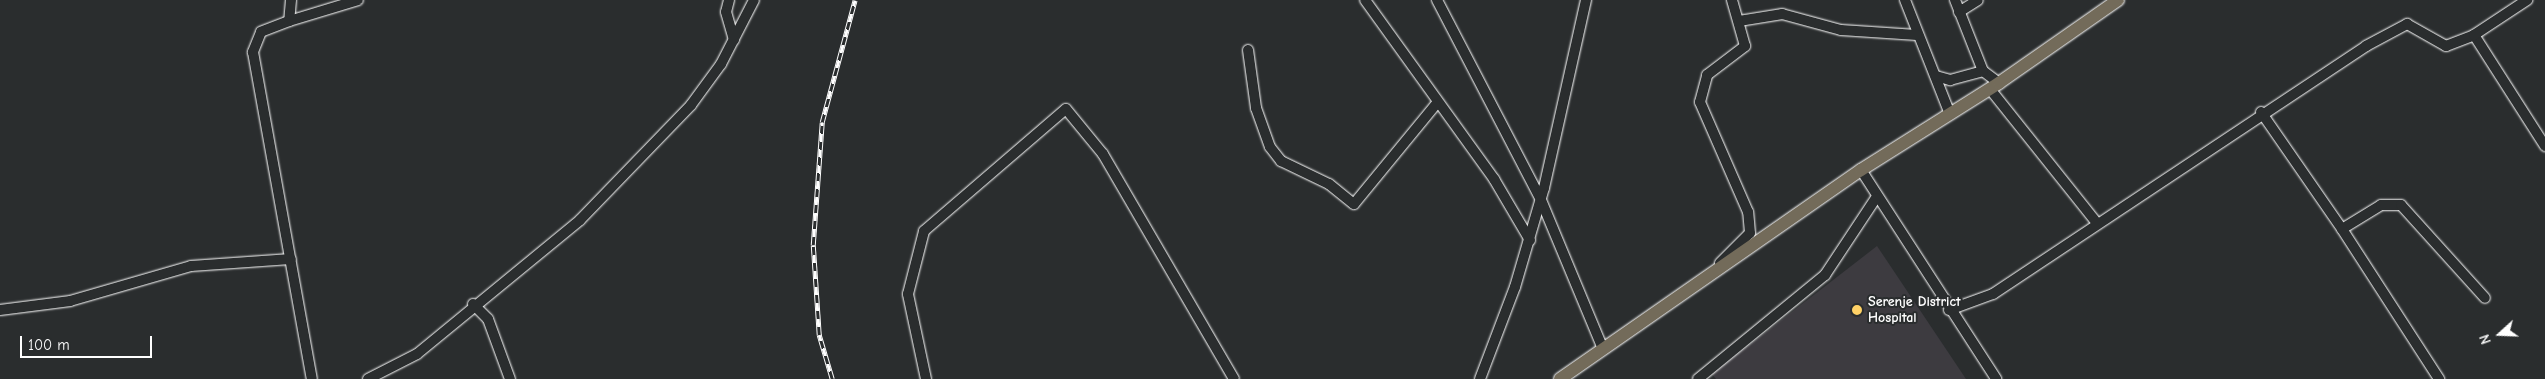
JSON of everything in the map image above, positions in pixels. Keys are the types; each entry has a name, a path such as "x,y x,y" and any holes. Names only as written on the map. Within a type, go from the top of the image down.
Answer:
{"main road":[{"path":"1560,379 1861,170 1995,86 2118,0"}],"street":[{"path":"289,21 291,0"},
{"path":"312,379 253,52 261,32 289,21 358,0"},
{"path":"729,0 726,12 734,40"},
{"path":"368,379 416,354 473,304 580,220 691,105 734,40 754,0"},
{"path":"1365,0 1436,104 1494,179 1530,240"},
{"path":"1437,0 1541,200 1603,349"},
{"path":"1480,379 1530,240 1541,200 1586,0"},
{"path":"1702,281 1750,233 1748,212 1700,102 1707,75 1745,46 1732,0"},
{"path":"1904,0 1950,114"},
{"path":"1955,0 1984,71 2096,223"},
{"path":"1959,12 1978,0"},
{"path":"1949,310 1993,294 2261,112 2407,24 2446,46 2474,35 2526,0"},
{"path":"1739,21 1782,14 1841,30 1917,35"},
{"path":"2474,35 2545,146"},
{"path":"1248,50 1256,108 1270,147 1282,161 1329,184 1354,204 1436,104"},
{"path":"1936,76 1950,80 1984,71"},
{"path":"926,379 908,294 924,231 1066,109 1102,154 1234,379"},
{"path":"2261,112 2342,229 2439,379"},
{"path":"1861,170 1876,198 1996,379"},
{"path":"1698,379 1825,275 1876,198"},
{"path":"2342,229 2381,205 2401,205 2485,298"},
{"path":"0,310 70,301 191,266 291,258"},
{"path":"473,304 488,319 510,379"}],"shaded area":[{"name":"Serenje District Hospital","path":"1877,246 1966,379 1716,379 1712,374"}],"railway":[{"path":"832,379 819,335 813,245 822,122 855,0"}],"place":[{"name":"Serenje District Hospital","path":"1857,310"}]}
